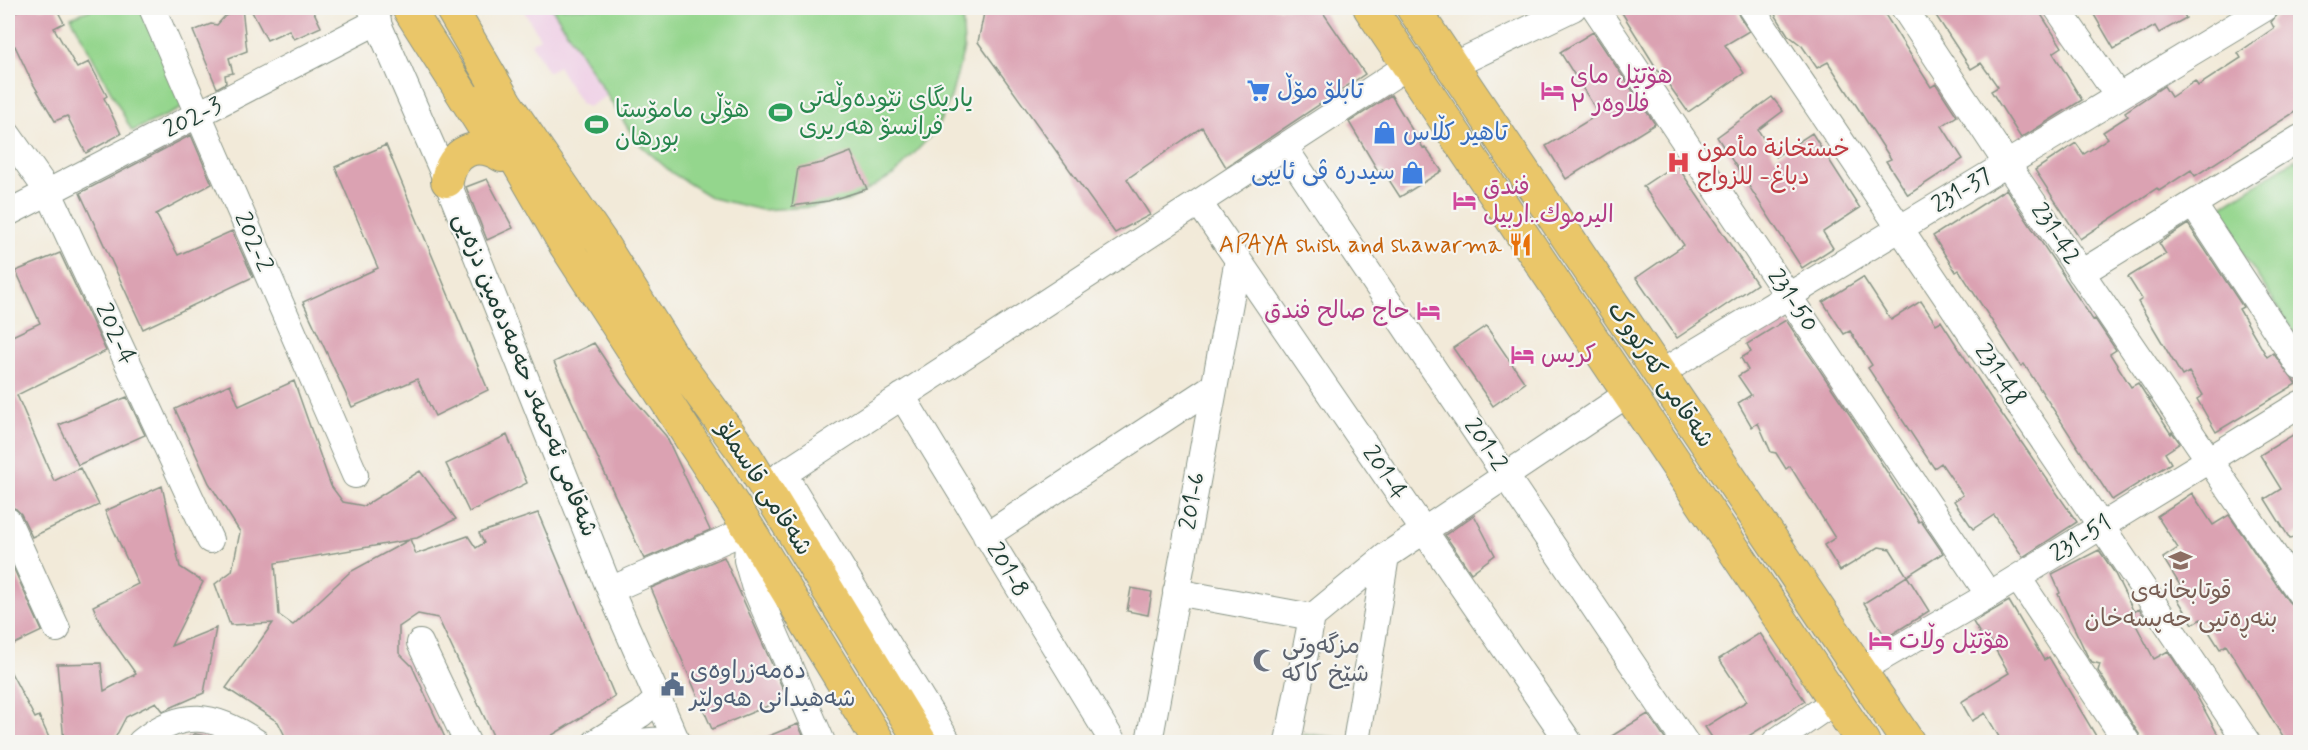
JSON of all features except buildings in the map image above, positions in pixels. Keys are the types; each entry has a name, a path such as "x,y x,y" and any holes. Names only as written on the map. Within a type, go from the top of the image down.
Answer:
{"highway":[{"name":"شەقامی کەرکووک","path":"1370,8 1835,701 1871,736 1908,742"},
{"name":"شەقامی کەرکووک","path":"1413,8 1859,671 1871,736"}],"main road":[{"name":"شەقامی قاسملۆ","path":"408,8 502,156 566,244"},
{"name":"شەقامی قاسملۆ","path":"428,8 566,244 749,529 879,742"},
{"name":"شەقامی قاسملۆ","path":"451,8 507,103 600,240 672,355 746,456 774,480 921,742"},
{"name":"شەقامی قاسملۆ","path":"474,8 564,163 600,240"},
{"path":"447,181 453,162 461,154 471,149 492,150 502,156"}],"street":[{"name":"202-2","path":"152,8 355,475"},
{"path":"1452,66 1573,8"},
{"name":"231-50","path":"1595,8 1989,596"},
{"name":"231-48","path":"1751,8 2247,742"},
{"name":"231-42","path":"1904,8 2007,164 2209,460 2292,561 2301,593"},
{"path":"2057,8 2118,96"},
{"name":"231-37","path":"1659,374 2265,8"},
{"name":"202-3","path":"8,213 198,116 374,14"},
{"name":"شەقامی ئەحمەد حەمەدەمین دزەیی","path":"374,14 447,181 610,590 676,741"},
{"path":"948,742 774,480 1409,65"},
{"name":"202-4","path":"8,135 49,193 210,540"},
{"path":"2081,273 2301,138"},
{"name":"201-2","path":"1284,147 1685,742"},
{"name":"201-4","path":"1199,203 1569,742"},
{"path":"2193,204 2301,367"},
{"name":"201-6","path":"1149,742 1238,259"},
{"path":"986,536 1214,386"},
{"path":"1288,742 1312,617 1386,556 1629,393"},
{"name":"201-8","path":"902,396 1113,742"},
{"name":"231-51","path":"1859,671 1989,596 2301,404"},
{"path":"8,521 57,629"},
{"path":"610,590 749,529 747,560 754,585 822,742"},
{"path":"1356,742 1386,556"},
{"path":"2018,578 2127,742"},
{"path":"1176,592 1312,617"},
{"path":"420,643 467,742"},
{"path":"596,742 641,714 658,699"},
{"path":"1775,742 1835,701"},
{"path":"141,742 158,728 183,719 210,719 235,728 256,742"},
{"path":"639,742 676,741"}],"shaded area":[{"path":"522,8 565,8 615,91 588,107 581,104 558,66 548,72 531,43 540,38"}],"green space":[{"path":"95,8 151,8 189,105 132,131 71,17"},
{"name":"یاریگای نێودەوڵەتی فرانسۆ هەریری","path":"552,8 962,8 964,48 951,97 936,130 895,174 848,201 811,207 762,210 712,198 672,173 636,141"},
{"path":"2295,159 2300,168 2300,341 2215,211"},
{"path":"1304,734 1349,739 1349,742 1302,742"}],"place":[{"name":"هۆتێل مای فلاوەر ٣","path":"1552,90"},
{"name":"تابلۆ مۆڵ","path":"1259,91"},
{"name":"یاریگای نێودەوڵەتی فرانسۆ هەریری","path":"781,113"},
{"name":"هۆڵی مامۆستا بورهان","path":"597,124"},
{"name":"تاهیر کڵاس","path":"1385,133"},
{"name":"خستخانة مأمون دباغ- للزواج","path":"1679,163"},
{"name":"سیدرە ڤی ئایپی","path":"1413,172"},
{"name":"فندق اليرموك..اربيل","path":"1465,201"},
{"name":"APAYA shish and shawarma","path":"1520,245"},
{"name":"حاج صالح فندق","path":"1428,311"},
{"name":"كريس","path":"1523,355"},
{"name":"قوتابخانەی بنەڕەتیی حەپسەخان","path":"2181,561"},
{"name":"هۆتێل وڵات","path":"1881,641"},
{"name":"مزگه‌وتی شێخ كاكه","path":"1264,660"},
{"name":"دەمەزراوەی شەهیدانی هەولێر","path":"672,685"}]}
